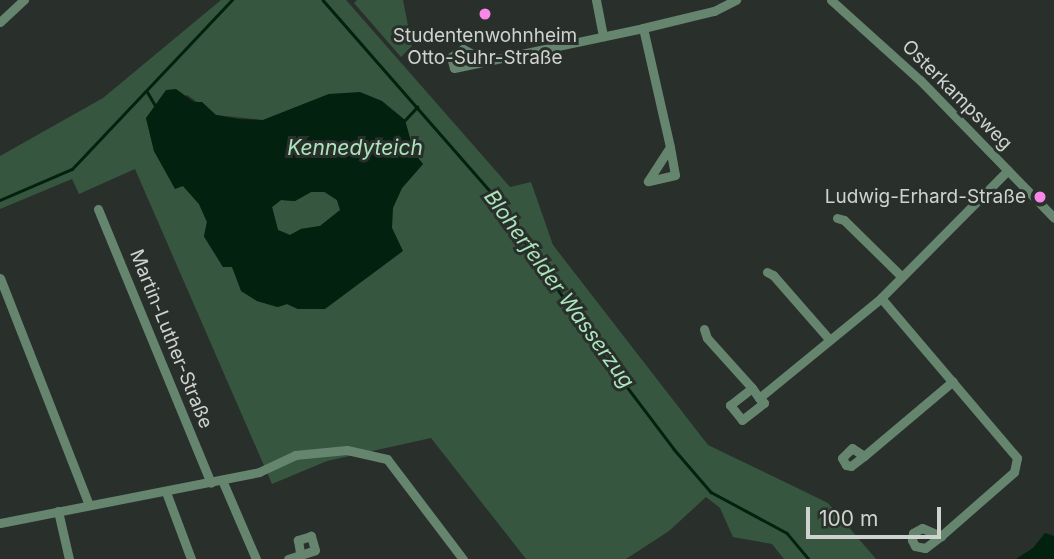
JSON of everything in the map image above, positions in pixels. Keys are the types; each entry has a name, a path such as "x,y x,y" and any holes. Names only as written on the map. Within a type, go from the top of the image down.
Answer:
{"street":[{"path":"0,22 24,0"},
{"path":"596,0 603,36"},
{"path":"485,61 714,11 736,0"},
{"name":"Osterkampsweg","path":"831,0 920,80 1054,218"},
{"path":"643,28 670,148"},
{"path":"759,398 881,298 1008,170"},
{"name":"Martin-Luther-Straße","path":"98,209 211,483"},
{"path":"837,218 844,220 902,277"},
{"path":"767,272 773,275 830,340"},
{"path":"0,278 89,505"},
{"path":"881,298 1017,458 1018,464 1014,472 941,536"},
{"path":"704,329 707,338 751,388 759,398 764,403 742,420 730,405 751,388"},
{"path":"864,456 953,381"},
{"path":"0,523 211,483 259,471 295,455 347,450 387,459 463,559"},
{"path":"222,480 256,559"},
{"path":"166,492 191,559"},
{"path":"58,511 69,559"},
{"path":"288,559 300,553"}],"shaded area":[{"path":"221,0 346,0 510,187 531,182 553,245 708,445 828,503 876,559 784,559 772,544 733,537 720,508 706,497 669,531 626,559 526,559 431,438 327,461 272,484 135,169 79,194 72,179 0,209 0,156 103,98","holes":["329,94 405,120 414,153 423,164 402,188 392,208 392,228 402,250 324,309 298,309 287,304 277,307 257,301 232,267 223,267 204,237 207,222 199,204 183,186 175,188 154,151 146,118 187,95 216,115 263,120"]},
{"path":"357,0 403,0 412,46 401,57 354,3"},
{"path":"311,192 324,192 337,200 341,210 320,226 301,229 290,235 278,230 272,207 281,200 295,201"}],"water":[{"name":"Kennedyteich","path":"176,89 194,102 202,102 216,115 238,119 263,120 329,94 360,92 382,101 405,120 414,153 423,164 402,188 393,208 392,228 403,251 325,309 298,309 287,304 278,307 257,301 241,291 232,267 223,267 204,236 207,222 199,204 183,186 175,189 154,151 146,118 166,90","holes":["311,192 325,192 337,200 340,210 320,226 301,229 290,235 278,230 272,207 281,200 295,201"]},
{"path":"1045,533 1054,536 1054,559 1016,559 1033,548"}],"waterway":[{"path":"0,200 72,169 232,0"},
{"name":"Bloherfelder Wasserzug","path":"323,0 490,191 606,359 674,449 711,492 787,533 809,559"},
{"path":"147,91 155,105"},
{"path":"405,120 417,107"}],"place":[{"name":"Studentenwohnheim Otto-Suhr-Straße","path":"485,14"},
{"name":"Ludwig-Erhard-Straße","path":"1040,197"}]}
